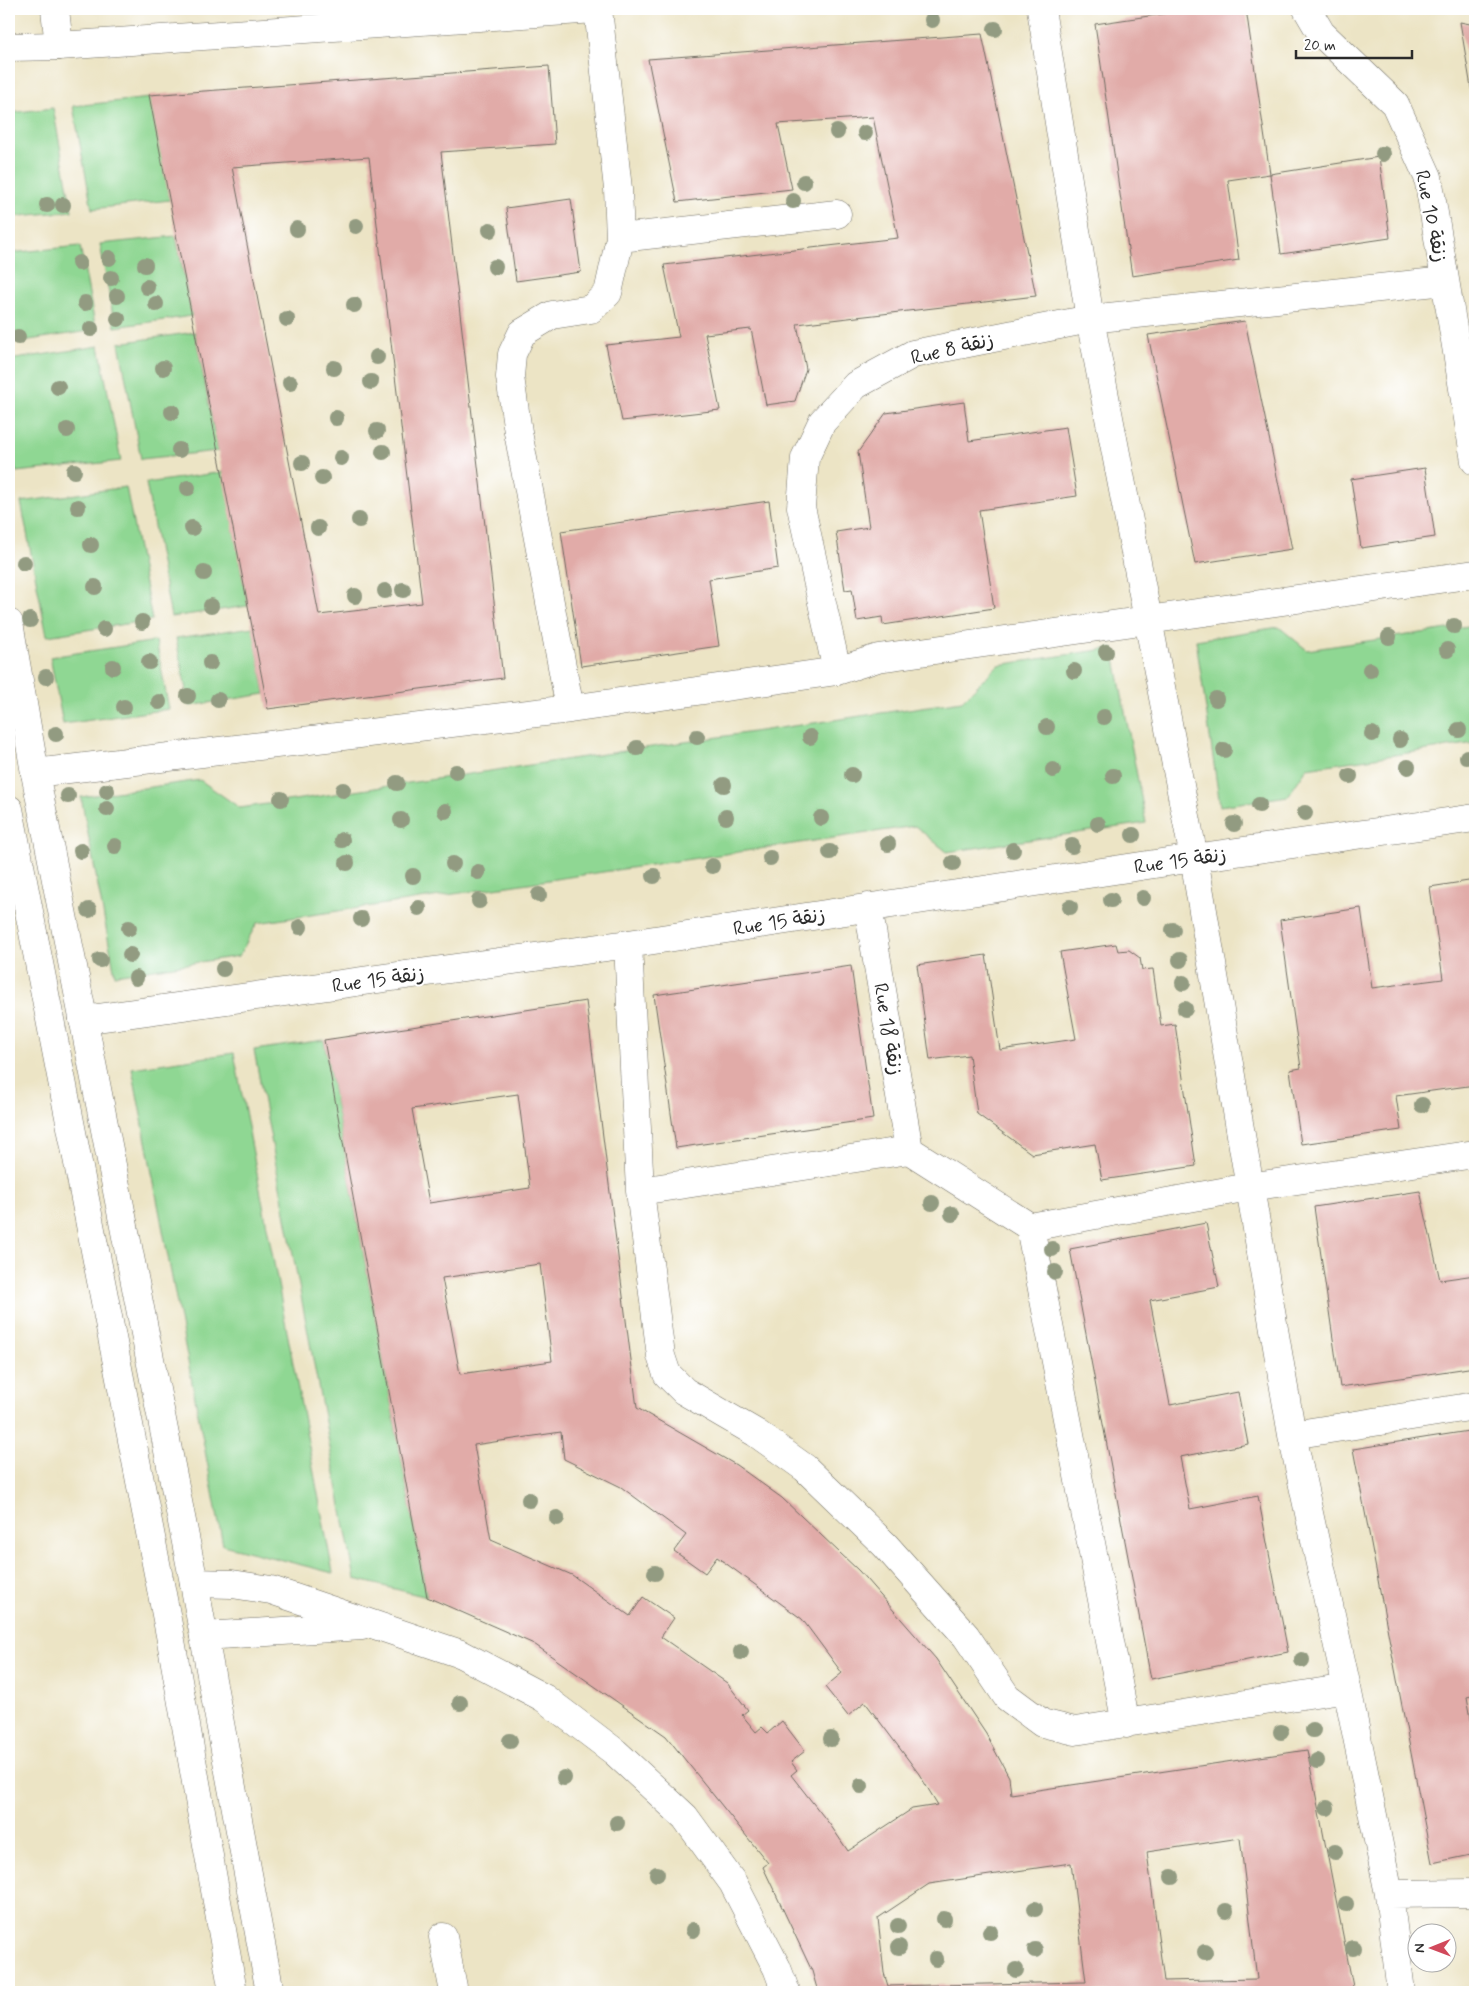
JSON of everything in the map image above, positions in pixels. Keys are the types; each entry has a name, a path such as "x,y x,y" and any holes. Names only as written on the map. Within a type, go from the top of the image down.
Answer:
{"street":[{"path":"55,9 59,46"},
{"path":"9,47 59,46 596,9 618,189 620,238 608,293 591,309 552,315 522,333 512,354 510,377 518,432 570,709"},
{"path":"1041,9 1090,318 1194,858 1292,1435 1347,1688 1389,1894 1401,1992"},
{"name":"Rue 10 زنقة","path":"1307,9 1321,33 1395,104 1428,177 1475,460"},
{"path":"620,238 837,214"},
{"name":"Rue 8 زنقة","path":"837,672 801,507 805,458 822,422 856,385 913,354 1090,318 1445,281"},
{"path":"35,773 570,709 837,672 878,658 1475,574"},
{"path":"9,623 35,773 194,1584 270,1992"},
{"path":"9,808 170,1635 233,1992"},
{"name":"Rue 15 زنقة","path":"83,1020 628,944 1194,858 1475,818"},
{"name":"Rue 18 زنقة","path":"868,907 909,1150"},
{"path":"628,944 640,1191 661,1356 667,1374 684,1391 756,1433 805,1468 885,1545 966,1636 1007,1697 1042,1723 1076,1731 1347,1688"},
{"path":"640,1191 909,1150 1030,1227 1249,1187 1475,1154"},
{"path":"1030,1227 1126,1724"},
{"path":"1292,1435 1475,1406"},
{"path":"194,1584 232,1584 271,1590 461,1654 544,1698 615,1752 685,1817 733,1883 777,1968 786,1992"},
{"path":"204,1636 374,1626"},
{"path":"1389,1894 1475,1893"},
{"path":"443,1937 454,1992"}],"green space":[{"path":"150,98 170,200 92,209 73,106"},
{"path":"53,108 72,211 9,217 9,113"},
{"path":"176,236 192,316 115,327 100,244"},
{"path":"80,246 96,330 9,343 9,253"},
{"path":"195,332 218,451 141,459 119,343"},
{"path":"99,346 121,461 16,472 9,436 9,360"},
{"path":"223,472 248,606 171,617 146,483"},
{"path":"126,487 152,620 47,636 21,502"},
{"path":"1475,625 1475,743 1307,768 1288,796 1220,806 1196,640 1279,627 1307,650"},
{"path":"253,627 265,694 189,706 176,638"},
{"path":"156,641 169,709 63,724 50,657"},
{"path":"1113,648 1146,823 947,852 915,826 257,923 239,956 115,975 81,797 200,780 240,808 962,701 998,665"},
{"path":"324,1040 427,1597 355,1579 254,1050"},
{"path":"234,1053 333,1573 223,1545 132,1068"}],"building":[{"path":"1196,9 1246,9 1270,174 1228,180 1239,260 1132,276 1095,24"},
{"path":"1460,22 1475,25 1475,105 1474,105"},
{"path":"982,34 1036,296 797,324 806,369 795,401 766,405 751,329 705,334 720,410 622,421 606,345 679,337 664,265 898,238 873,117 778,124 792,189 677,202 648,59"},
{"path":"549,66 555,144 441,152 503,678 268,709 149,95","holes":["369,157 422,603 319,615 232,167"]},
{"path":"1379,157 1390,238 1281,254 1270,174"},
{"path":"571,199 581,272 516,281 506,208"},
{"path":"1245,321 1292,549 1195,564 1148,335"},
{"path":"964,402 969,441 1066,427 1077,496 979,510 994,608 883,625 882,617 857,621 852,589 845,590 836,532 869,527 858,452 886,413"},
{"path":"1425,468 1435,537 1361,548 1351,479"},
{"path":"769,501 778,568 709,579 719,646 581,666 561,531"},
{"path":"1475,880 1475,1085 1396,1096 1401,1130 1301,1144 1290,1070 1301,1068 1280,920 1361,908 1372,988 1443,979 1430,887"},
{"path":"1116,944 1118,951 1129,950 1140,958 1142,970 1153,969 1161,1026 1175,1024 1196,1166 1102,1180 1095,1144 1032,1154 977,1114 969,1055 930,1060 917,965 986,955 1000,1050 1076,1039 1060,952"},
{"path":"851,966 873,1119 676,1148 654,995"},
{"path":"586,1001 637,1408 736,1465 782,1498 859,1571 936,1659 986,1734 1009,1777 1011,1794 1307,1750 1354,1992 818,1992 812,1971 763,1867 768,1863 666,1736 534,1644 427,1597 324,1040","holes":["518,1094 530,1188 429,1203 412,1109","540,1264 552,1361 460,1374 442,1278","561,1432 564,1459 621,1487 686,1535 674,1551 705,1573 717,1557 802,1619 842,1673 825,1687 848,1716 865,1702 919,1774 938,1805 912,1809 848,1851 791,1775 797,1770 791,1762 805,1751 782,1721 768,1733 762,1727 756,1732 742,1715 748,1710 727,1683 661,1637 674,1618 643,1597 630,1616 572,1575 491,1540 474,1445","1240,1838 1257,1979 1164,1981 1147,1852","1071,1863 1086,1982 888,1986 884,1973 878,1918 929,1884"]},
{"path":"1472,1183 1475,1183 1475,1196 1474,1196"},
{"path":"1420,1191 1440,1280 1475,1275 1475,1367 1340,1387 1314,1207"},
{"path":"1206,1223 1219,1287 1150,1300 1170,1405 1238,1392 1248,1444 1180,1457 1190,1509 1258,1496 1288,1652 1151,1679 1070,1249"},
{"path":"1475,1430 1475,1695 1467,1697 1475,1740 1475,1854 1432,1863 1353,1449"}]}
